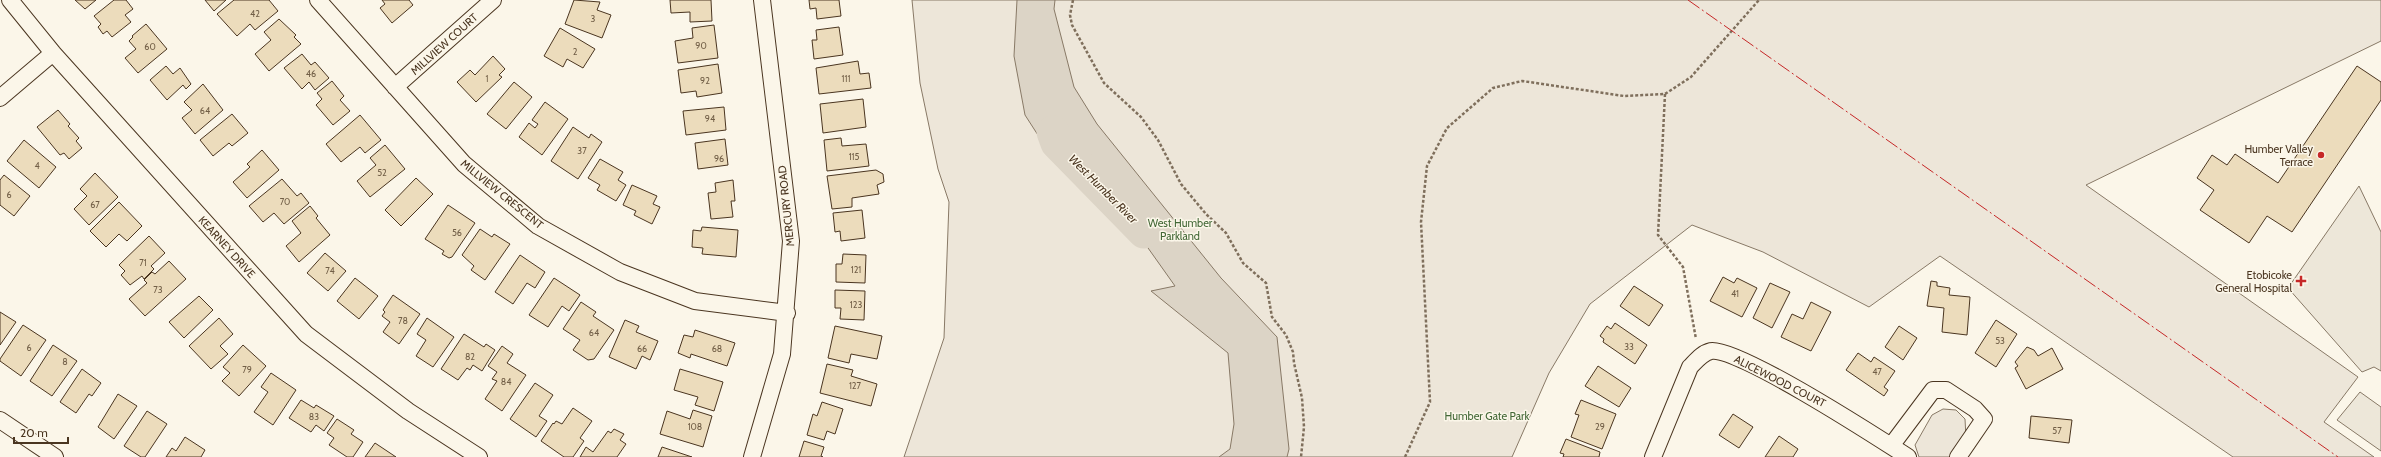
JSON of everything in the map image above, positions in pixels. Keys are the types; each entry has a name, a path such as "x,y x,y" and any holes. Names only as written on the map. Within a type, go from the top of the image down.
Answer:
{"street":[{"name":"KEARNEY DRIVE","path":"10,0 53,53 306,334 408,411 479,457"},
{"name":"MILLVIEW CRESCENT","path":"318,0 464,164 538,226 620,272 695,301 787,313"},
{"name":"MILLVIEW COURT","path":"396,87 493,0"},
{"name":"MERCURY ROAD","path":"752,457 782,354 787,313 791,242 762,0"},
{"path":"0,98 53,53"},
{"name":"ALICEWOOD COURT","path":"1699,357 1712,351 1738,358 1834,409 1908,457"},
{"path":"1653,457 1679,389 1690,367 1699,357"},
{"path":"1891,446 1933,390 1946,390 1975,409 1984,419 1958,457"},
{"path":"0,420 55,457"}],"path":[{"path":"1073,0 1070,15 1072,25 1104,82 1141,117 1158,140 1181,184 1206,214 1226,233 1243,263 1266,282 1272,317 1286,335 1293,352 1302,398 1304,427 1300,457"},
{"path":"1405,457 1430,402 1421,222 1428,166 1447,128 1493,88 1522,81 1624,96 1665,94 1691,77 1759,0"},
{"path":"1665,94 1658,235 1683,266 1699,357"}],"green space":[{"name":"West Humber Parkland","path":"912,0 2381,0 2381,41 2086,185 2358,377 2324,422 2374,457 2233,457 1940,256 1869,307 1763,252 1692,225 1590,304 1549,373 1512,457 904,457 944,338 949,202 938,169 920,83"},
{"path":"1943,409 1956,410 1965,419 1966,438 1953,457 1919,457 1915,445 1932,415"}],"shaded area":[{"path":"1017,0 1055,0 1054,9 1074,87 1097,124 1221,278 1277,337 1289,449 1287,457 1219,457 1230,449 1234,424 1228,353 1151,291 1175,286 1097,176 1084,167 1054,160 1025,115 1014,56"},
{"path":"2359,186 2381,232 2381,371 2374,367 2362,372 2288,288"},
{"path":"2360,392 2381,407 2381,451 2337,420"}],"building":[{"path":"75,0 96,0 85,9"},
{"path":"114,0 126,0 133,9 125,15 131,22 112,37 107,31 103,34 98,27 101,24 94,16"},
{"path":"205,0 226,0 214,11"},
{"path":"234,0 269,0 278,11 255,30 250,24 237,36 217,14"},
{"path":"382,0 409,0 413,5 392,23 380,8 385,4"},
{"path":"574,0 600,2 597,10 611,15 602,38 565,24"},
{"path":"670,0 711,0 712,21 690,22 690,12 671,13"},
{"path":"809,0 839,0 841,16 817,19 816,8 810,9"},
{"path":"279,19 296,35 294,37 301,44 269,71 255,54 271,40 264,32"},
{"path":"146,24 167,49 138,73 125,58 136,49 129,41 133,37 132,36"},
{"path":"714,25 718,58 678,63 675,41 693,38 692,28"},
{"path":"839,27 843,55 814,59 812,40 817,40 816,30"},
{"path":"560,28 595,49 583,68 567,59 563,67 544,56"},
{"path":"302,54 311,65 315,62 329,78 315,90 309,82 302,89 284,68"},
{"path":"493,56 505,69 499,75 502,77 476,102 457,82 470,70 475,75"},
{"path":"858,61 860,74 869,73 871,88 819,94 816,68"},
{"path":"718,64 722,93 697,97 696,91 681,93 678,70"},
{"path":"166,66 173,74 180,68 191,84 186,89 183,85 167,100 150,80"},
{"name":"Humber Valley Terrace","path":"2357,66 2381,82 2381,100 2292,232 2267,216 2249,243 2200,210 2214,190 2197,178 2212,155 2227,165 2235,154 2278,183"},
{"path":"332,81 344,96 340,100 350,111 333,125 316,105 322,99 317,93"},
{"path":"514,82 532,97 506,129 487,114"},
{"path":"203,84 223,110 195,134 182,118 192,110 184,102"},
{"path":"863,99 866,127 823,133 820,104"},
{"path":"545,102 568,119 542,155 519,137 529,123 535,128 538,124 532,120"},
{"path":"724,107 726,130 686,135 683,111"},
{"path":"58,110 70,124 68,126 79,138 76,141 82,148 69,159 64,153 60,155 37,127"},
{"path":"232,114 248,133 232,146 229,143 213,156 200,140"},
{"path":"360,115 381,140 365,153 360,147 341,162 326,144"},
{"path":"573,127 589,138 591,134 602,142 578,179 551,161"},
{"path":"841,138 842,146 866,144 869,166 827,171 824,140"},
{"path":"725,139 728,165 698,169 695,143"},
{"path":"24,140 56,167 39,188 7,161"},
{"path":"385,145 405,169 370,197 357,181 376,165 370,158"},
{"path":"262,150 279,170 247,198 233,182 250,167 247,164"},
{"path":"600,159 623,172 618,180 626,185 616,201 597,190 600,185 588,178"},
{"path":"876,170 883,174 884,182 877,185 879,194 852,198 852,207 832,209 827,176"},
{"path":"95,173 118,197 89,225 74,209 87,196 80,189"},
{"path":"4,175 30,196 14,216 0,205 0,180"},
{"path":"416,178 433,194 401,226 385,210"},
{"path":"282,179 297,196 301,193 309,203 284,224 274,213 263,222 249,206"},
{"path":"733,180 735,201 731,201 733,217 711,219 708,193 716,192 715,183"},
{"path":"632,185 657,196 653,204 660,207 652,224 634,215 636,211 623,205"},
{"path":"119,202 142,226 127,241 119,234 106,247 90,231"},
{"path":"448,205 475,223 452,257 449,258 442,254 444,251 425,239"},
{"path":"310,206 318,216 316,218 330,235 299,262 286,246 301,233 292,221"},
{"path":"862,210 865,238 841,241 840,231 835,232 833,213"},
{"path":"702,227 738,230 736,257 702,254 703,248 692,247 693,230 701,231"},
{"path":"480,229 492,237 494,234 510,244 485,280 471,270 474,266 462,255"},
{"path":"149,236 165,253 151,266 154,269 144,279 142,276 130,285 121,275 125,271 119,265"},
{"path":"325,253 346,271 328,291 307,273"},
{"path":"843,254 866,255 865,283 836,282 836,264 842,264"},
{"path":"520,255 545,272 535,288 527,283 513,304 495,292"},
{"path":"169,261 186,279 145,316 129,299 147,283 144,280 152,272 155,274"},
{"path":"1723,277 1734,283 1737,278 1757,288 1742,317 1710,301"},
{"path":"355,278 378,296 359,319 337,301"},
{"path":"554,278 580,295 569,311 562,306 548,327 529,315"},
{"path":"1931,281 1937,282 1937,286 1950,288 1949,295 1970,297 1967,335 1942,332 1944,308 1927,306"},
{"path":"1770,283 1790,292 1772,328 1753,318"},
{"path":"1634,286 1663,305 1649,326 1620,306"},
{"path":"835,290 865,291 864,320 840,319 841,308 835,308"},
{"path":"393,295 420,314 399,344 383,332 390,322 382,316 385,312 383,310"},
{"path":"199,296 213,310 184,338 169,322"},
{"path":"581,302 596,312 593,316 614,330 594,359 588,360 573,350 580,340 563,329"},
{"path":"1811,302 1831,312 1811,351 1781,337 1792,314 1803,319"},
{"path":"0,312 16,322 0,345"},
{"path":"219,318 233,334 220,346 228,354 211,369 189,346"},
{"path":"427,318 454,337 433,367 416,356 426,340 417,334"},
{"path":"625,320 639,326 636,332 658,341 650,360 642,356 636,369 609,357"},
{"path":"1996,320 2017,334 1996,367 1975,353"},
{"path":"1615,323 1647,345 1635,364 1603,342 1604,339 1600,336 1607,326 1611,329"},
{"path":"23,325 46,340 21,376 0,361 0,359"},
{"path":"835,326 882,336 877,359 851,354 849,363 828,358"},
{"path":"1899,326 1917,338 1903,360 1885,347"},
{"path":"695,330 735,343 727,366 691,354 690,358 678,353 684,335 693,337"},
{"path":"464,334 484,347 486,344 495,350 482,371 473,365 470,370 467,368 458,380 441,369"},
{"path":"53,345 77,361 52,396 30,381"},
{"path":"243,345 266,366 239,396 222,381 230,373 223,367"},
{"path":"502,346 513,354 507,363 526,375 502,411 485,399 497,381 492,379 497,372 488,366"},
{"path":"2027,347 2034,350 2038,356 2052,348 2063,369 2026,389 2015,368 2018,366 2015,362"},
{"path":"1858,353 1871,362 1874,357 1895,371 1884,387 1888,390 1884,396 1846,370"},
{"path":"827,364 853,370 851,376 877,384 871,406 820,393"},
{"path":"1598,366 1631,388 1619,407 1585,386"},
{"path":"82,369 101,383 92,396 89,394 76,413 60,402"},
{"path":"680,369 723,382 714,411 695,405 698,397 674,390"},
{"path":"271,373 296,390 273,425 254,412 268,392 261,387"},
{"path":"535,383 553,395 539,416 547,421 536,437 510,419"},
{"path":"118,394 137,406 114,439 98,427"},
{"path":"301,400 314,408 316,405 334,416 324,431 316,425 311,432 289,418"},
{"path":"1581,400 1616,414 1602,449 1571,437 1579,415 1575,414"},
{"path":"822,402 843,409 835,434 827,431 824,440 807,435 813,414 817,416"},
{"path":"573,408 592,421 580,438 584,441 573,457 564,457 541,441 553,423 554,424 556,421 562,424"},
{"path":"693,410 712,416 703,447 660,434 667,411 690,419"},
{"path":"147,411 167,424 145,457 141,457 124,446"},
{"path":"1733,414 1753,427 1739,448 1719,435"},
{"path":"2031,416 2072,420 2069,443 2029,438"},
{"path":"337,419 354,430 351,434 363,442 353,457 347,457 329,445 334,438 327,433"},
{"path":"614,429 624,434 620,440 626,444 617,457 580,457 586,447 593,452 608,431 611,433"},
{"path":"1779,436 1798,449 1793,457 1765,457"},
{"path":"185,437 205,450 201,457 166,457 172,448 176,451"},
{"path":"1566,439 1600,452 1599,457 1563,457 1564,454 1560,453"},
{"path":"804,441 824,447 821,456 823,457 799,457"},
{"path":"375,443 396,457 365,457"},
{"path":"662,447 692,457 658,457"}],"waterway":[{"name":"West Humber River","path":"1053,132 1057,143 1144,232"}],"power":[{"path":"1688,0 2338,457"}],"place":[{"name":"Humber Valley Terrace","path":"2321,155"},
{"name":"Etobicoke General Hospital","path":"2301,281"}],"park label":[{"name":"Humber Gate Park","path":"1487,416"}]}
